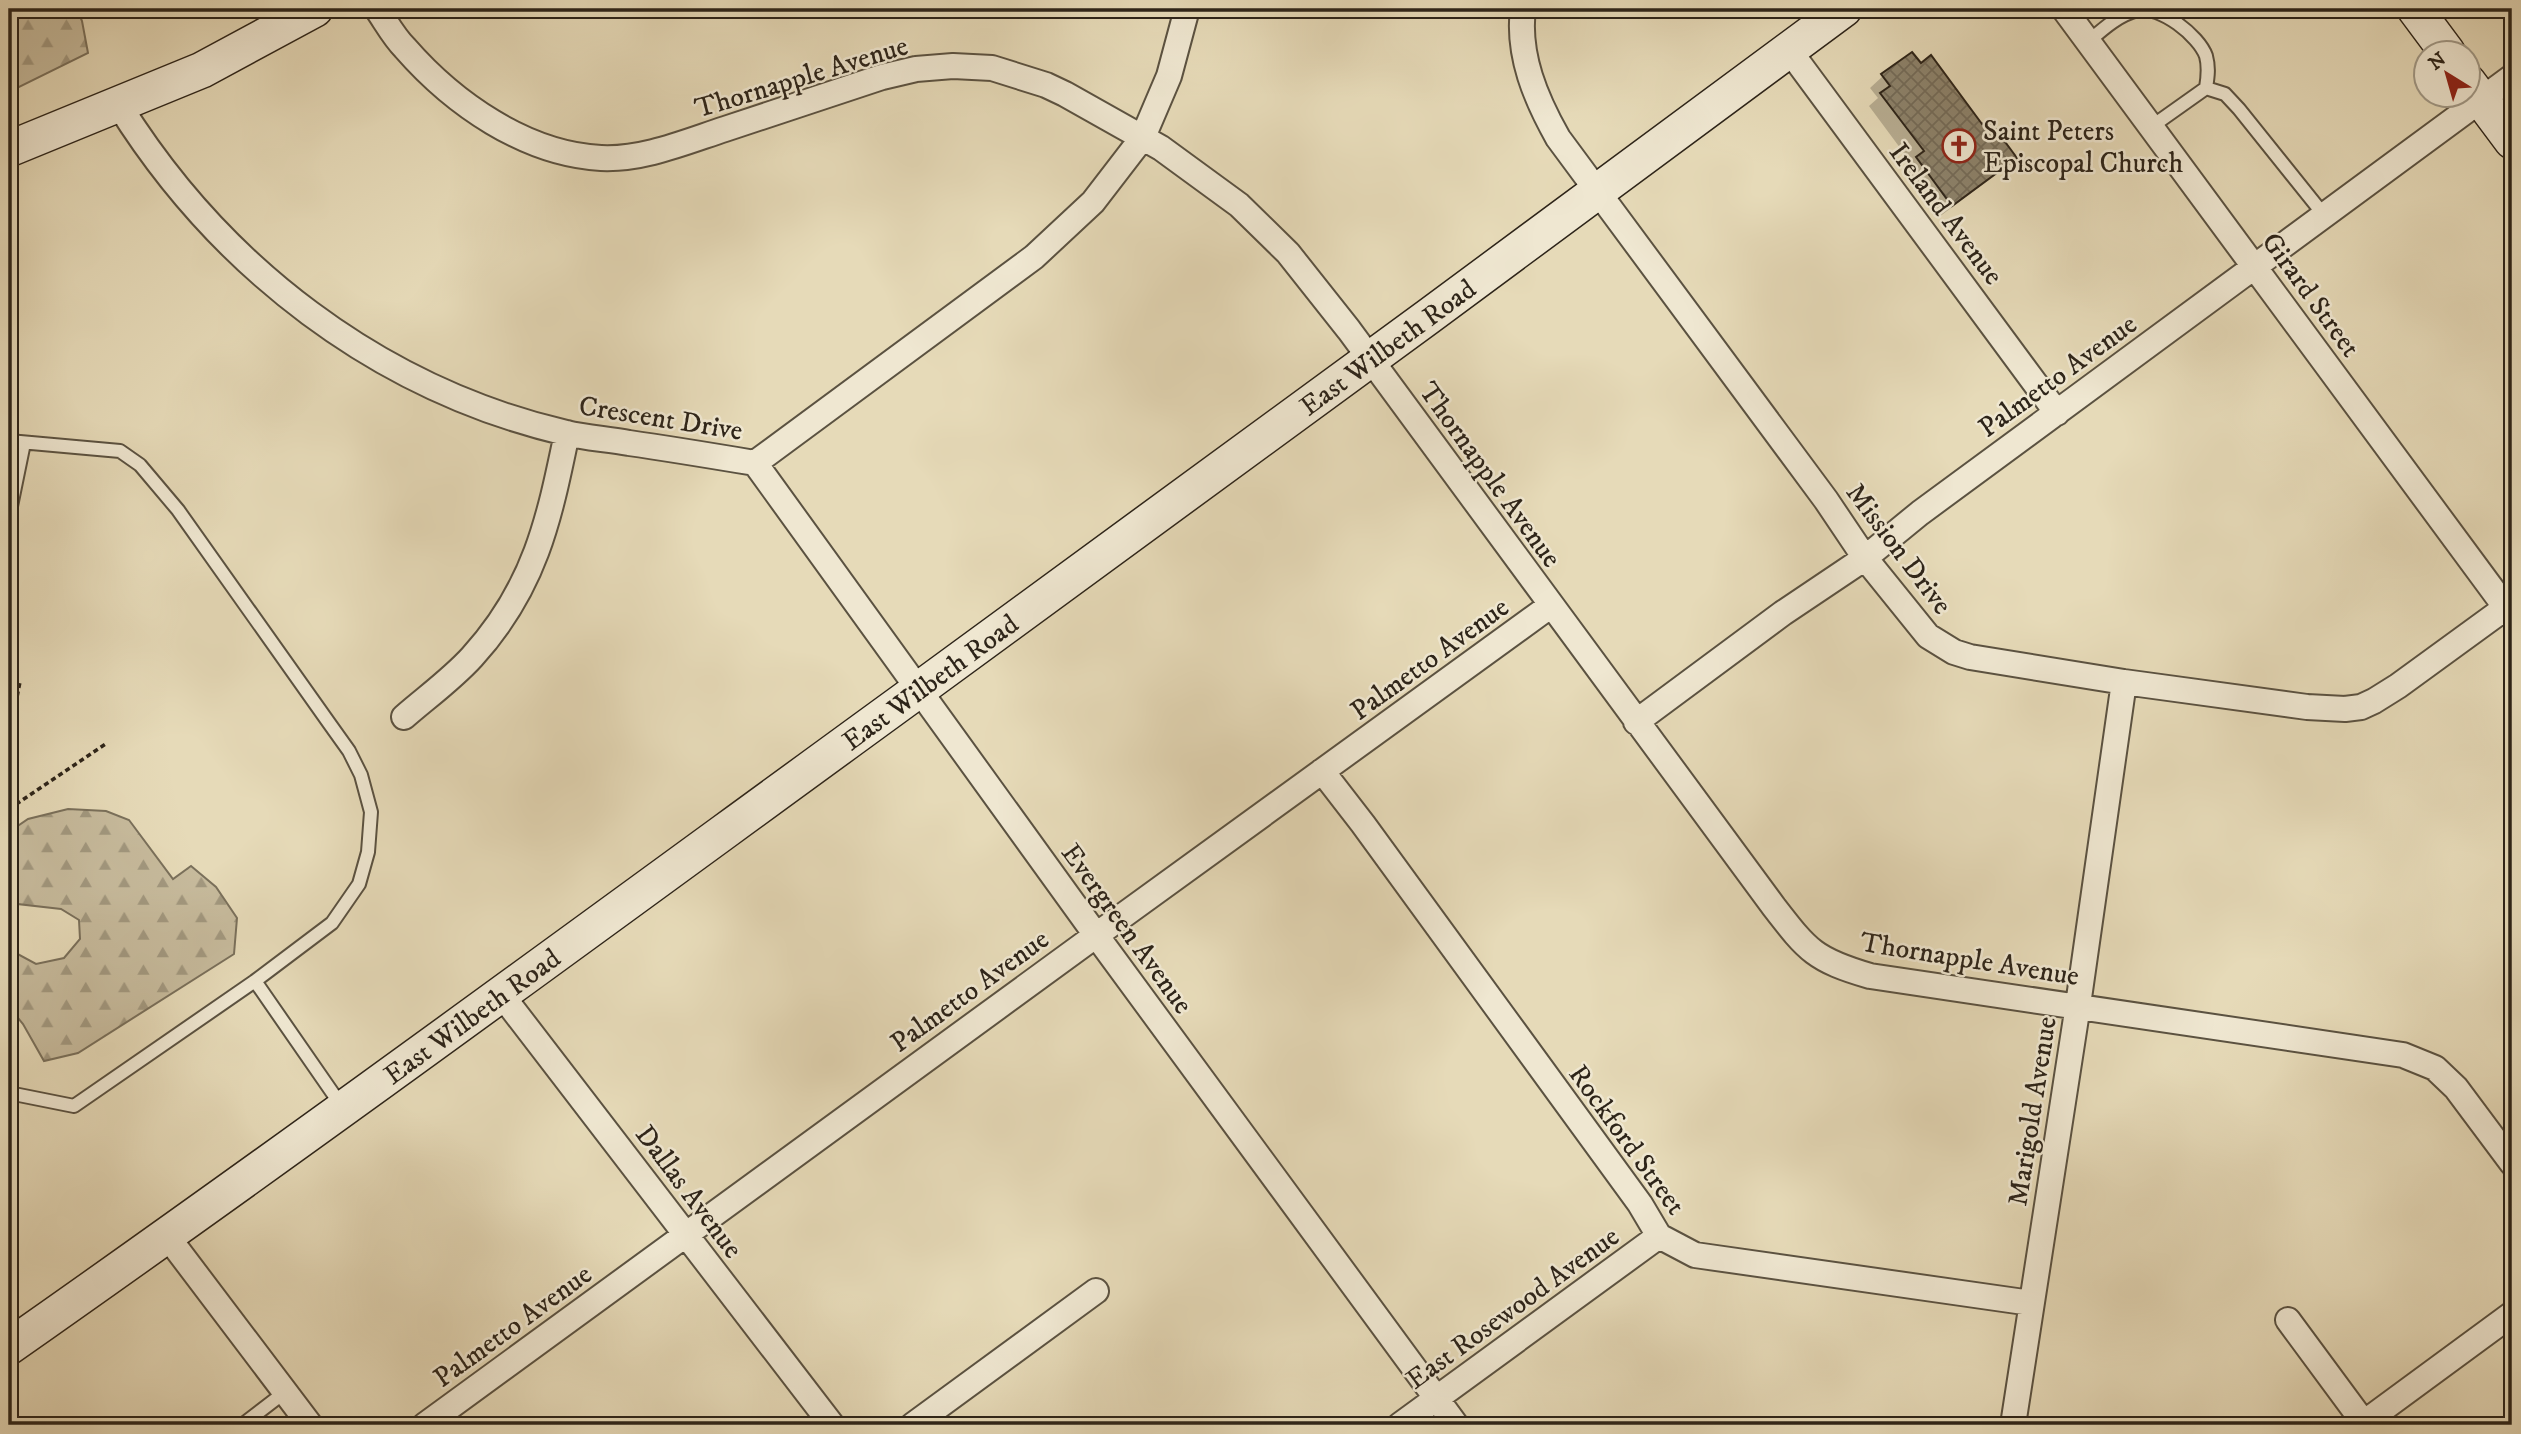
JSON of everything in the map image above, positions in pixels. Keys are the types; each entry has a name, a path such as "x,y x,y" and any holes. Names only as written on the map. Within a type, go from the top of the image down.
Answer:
{"main road":[{"path":"9,149 202,70 316,9"},
{"name":"East Wilbeth Road","path":"9,1347 501,994 1371,360 1844,9"},
{"path":"2415,9 2437,38"},
{"path":"2482,100 2512,141"}],"street":[{"name":"Thornapple Avenue","path":"377,9 402,46 425,69 490,120 545,146 601,158 658,151 882,77 916,69 953,65 992,68 1046,85 1143,137 1199,174 1239,205 1288,253 1371,360 1550,606 1786,921 1810,950 1822,959 1870,976 2403,1055 2435,1068 2456,1088 2512,1163"},
{"name":"Crescent Drive","path":"119,105 144,143 200,215 257,272 322,324 365,352 437,389 497,413 567,433 755,463 1034,257 1093,202 1143,137 1169,76 1187,9"},
{"name":"Mission Drive","path":"1523,9 1528,72 1537,100 1558,138 1866,558 1928,636 1954,652 1970,657 2124,682 2307,707 2345,709 2361,707 2398,686 2510,609"},
{"name":"Girard Street","path":"2064,9 2510,609"},
{"name":"Ireland Avenue","path":"1789,50 2057,412"},
{"name":"Palmetto Avenue","path":"2482,88 2512,77"},
{"name":"Palmetto Avenue","path":"1636,722 1783,613 1866,558 1920,513 2255,267 2324,215 2454,108"},
{"path":"404,717 474,655 523,586 550,516 567,433"},
{"name":"Evergreen Avenue","path":"755,463 1096,935 1456,1425"},
{"name":"Palmetto Avenue","path":"425,1425 1550,606"},
{"name":"Marigold Avenue","path":"2013,1425 2078,1005 2124,682"},
{"name":"Rockford Street","path":"1322,771 1640,1204 1659,1236 1695,1255 2031,1303"},
{"name":"Dallas Avenue","path":"501,994 832,1425"},
{"path":"167,1236 310,1425"},
{"name":"East Rosewood Avenue","path":"1400,1425 1659,1236"},
{"path":"913,1425 1096,1291"},
{"path":"2288,1320 2363,1424 2512,1314"}],"lane":[{"path":"2088,42 2118,18 2140,9 2157,12 2177,22 2205,52 2209,73 2206,88 2151,127"},
{"path":"2206,88 2225,94 2239,109 2324,215"},
{"path":"9,441 120,451 140,465 178,510 342,742 361,775 371,812 368,852 359,884 332,923 255,981 74,1106 9,1093"},
{"path":"9,516 24,443"},
{"path":"255,981 343,1108"},
{"path":"242,1425 285,1392"}],"path":[{"path":"9,737 20,682"},
{"path":"9,809 107,743"}],"green space":[{"path":"9,9 77,9 88,53 9,92"},
{"path":"68,809 106,811 129,820 173,879 191,866 216,887 237,918 234,954 78,1053 44,1061 23,1024 9,1007 9,956 14,952 36,964 64,958 80,939 79,920 61,909 9,903 9,832 28,819"}],"building":[{"path":"1912,52 1921,63 1931,55 1982,124 1989,120 2017,158 1952,206 1916,157 1924,151 1880,93 1890,86 1881,74"}],"place":[{"name":"Saint Peters Episcopal Church","path":"1959,146"}]}
